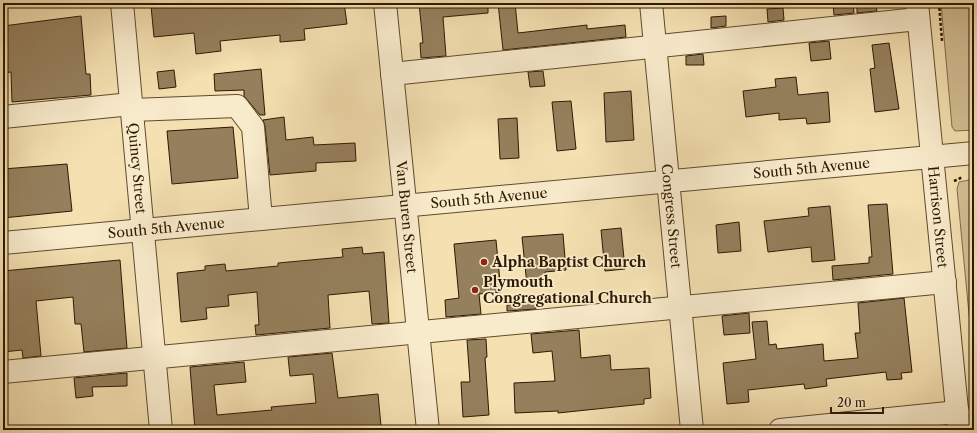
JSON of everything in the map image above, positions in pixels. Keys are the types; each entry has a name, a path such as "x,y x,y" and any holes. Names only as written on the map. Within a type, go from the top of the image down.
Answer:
{"street":[{"name":"Quincy Street","path":"122,3 161,430"},
{"name":"Van Buren Street","path":"386,3 428,430"},
{"name":"Congress Street","path":"651,3 692,430"},
{"path":"392,74 655,46 918,11"},
{"name":"Harrison Street","path":"918,11 958,421"},
{"path":"3,117 132,107 238,106 253,127 261,219"},
{"name":"South 5th Avenue","path":"3,243 967,153"},
{"path":"3,372 945,282"},
{"path":"780,430 958,421"}],"shaded area":[{"path":"941,3 974,3 974,130 955,131 952,127"},
{"path":"974,179 974,366 957,189 959,182"}],"building":[{"path":"188,3 344,3 347,24 304,29 305,40 280,42 280,35 220,41 221,51 196,54 194,33 154,37 151,6"},
{"path":"419,3 488,3 488,13 443,17 446,56 421,58 420,43 423,43"},
{"path":"498,3 515,3 518,33 587,25 587,29 625,25 626,37 503,50"},
{"path":"833,3 853,3 854,13 834,15"},
{"path":"876,6 877,11 857,13 857,7"},
{"path":"783,8 784,20 768,22 767,9"},
{"path":"81,16 86,74 90,74 91,95 12,102 11,72 3,73 3,26"},
{"path":"726,16 726,26 711,28 711,17"},
{"path":"829,41 831,59 811,61 809,43"},
{"path":"889,43 899,109 875,112 870,69 875,68 872,45"},
{"path":"703,54 704,65 686,65 686,56"},
{"path":"261,69 265,115 260,115 244,96 244,90 215,91 214,74"},
{"path":"174,70 176,87 159,89 157,72"},
{"path":"543,71 545,86 530,87 528,72"},
{"path":"796,77 798,95 828,92 830,122 807,124 806,118 779,120 779,113 746,117 743,91 776,87 775,79"},
{"path":"631,91 634,140 606,142 604,93"},
{"path":"571,101 576,149 557,151 552,102"},
{"path":"284,117 286,140 313,137 314,145 355,143 356,161 316,163 316,171 270,175 265,126 263,120"},
{"path":"517,118 519,158 500,159 498,119"},
{"path":"233,127 238,178 172,184 167,131"},
{"path":"67,164 72,211 3,218 3,169"},
{"path":"887,204 893,274 833,280 832,266 869,263 869,257 872,257 868,205"},
{"path":"830,206 835,260 812,262 811,247 768,252 764,221 809,216 808,208"},
{"path":"739,222 741,251 718,253 716,225"},
{"path":"621,228 625,269 605,271 601,230"},
{"path":"563,234 566,270 545,272 546,283 527,285 522,237"},
{"path":"496,240 501,292 479,294 481,314 446,317 445,300 459,298 454,244"},
{"path":"362,247 363,254 384,252 389,323 372,324 369,291 328,295 330,328 256,335 255,325 259,325 257,292 228,295 229,306 206,308 207,319 181,322 177,273 205,270 205,266 225,264 226,271 278,266 278,263 343,257 342,249"},
{"path":"120,260 127,348 84,352 81,324 75,324 73,297 36,301 41,356 23,358 22,350 3,352 3,271"},
{"path":"904,298 912,372 901,373 902,379 887,380 886,372 826,379 827,386 805,389 804,384 748,390 749,402 727,404 723,363 756,359 752,322 767,321 769,345 776,344 777,349 823,344 824,361 858,358 855,333 860,333 858,303"},
{"path":"535,302 536,309 507,311 507,305"},
{"path":"749,313 750,333 724,335 722,316"},
{"path":"579,330 581,358 610,355 611,370 649,368 651,398 644,399 644,404 558,413 558,411 515,413 514,383 555,381 552,351 533,353 531,334"},
{"path":"486,339 487,357 485,358 489,415 463,417 461,382 470,382 467,340"},
{"path":"332,353 338,398 378,394 381,426 340,430 195,430 190,367 244,362 246,382 214,385 217,415 272,410 271,407 316,403 313,374 290,376 288,357"},
{"path":"127,373 127,386 92,387 93,396 76,398 74,378"}],"place":[{"name":"Alpha Baptist Church","path":"484,262"},
{"name":"Plymouth Congregational Church","path":"475,290"}]}
